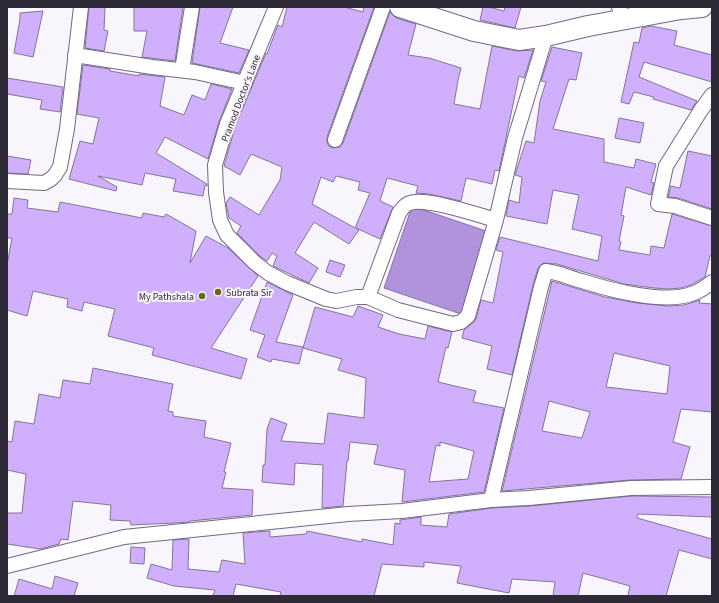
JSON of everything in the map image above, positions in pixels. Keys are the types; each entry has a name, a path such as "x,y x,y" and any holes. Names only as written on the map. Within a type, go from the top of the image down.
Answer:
{"street":[{"path":"7,181 44,183 55,175 60,167 81,7"},
{"path":"182,70 192,7"},
{"name":"Pramod Doctor's Lane","path":"276,7 227,124 215,165 216,192 220,220 227,235 255,263 268,273 287,283 326,299 336,301 357,297 368,297 398,310 453,324 461,322 468,316 496,220 515,138 546,36"},
{"path":"335,140 383,7"},
{"path":"400,7 444,22 496,36 518,40 546,36 621,13 702,7"},
{"path":"75,55 182,70 245,83"},
{"path":"712,95 666,166 658,204 675,206 712,218"},
{"path":"368,297 398,213 410,202 420,201 432,203 496,220"},
{"path":"491,500 546,271 621,291 659,297 693,294 712,282"},
{"path":"7,566 124,537 340,515 402,511 491,500 529,498 631,488 712,487"}],"shaded area":[{"path":"412,206 489,232 461,314 384,288"}],"building":[{"path":"89,7 105,7 104,30 108,31 104,51 85,48"},
{"path":"134,7 183,7 175,61 142,57 147,31 134,31"},
{"path":"200,7 233,7 220,43 249,50 239,73 192,63"},
{"path":"287,7 344,7 363,12 364,7 374,7 327,137 328,145 332,148 340,147 343,143 390,12 396,18 416,24 408,55 429,58 461,68 454,104 480,109 492,46 517,51 533,50 524,78 519,76 499,171 495,170 492,184 466,178 461,201 429,194 416,193 418,186 387,178 380,201 393,207 380,239 356,228 359,230 349,244 314,222 295,253 318,268 309,283 273,266 277,256 272,253 267,261 237,233 241,226 229,218 226,203 230,197 259,215 280,180 282,167 251,154 240,175 224,166 235,127 278,25 282,27","holes":["336,176 360,182 358,190 370,193 355,228 312,204 321,177 333,182"]},
{"path":"483,7 504,11 505,7 521,7 515,28 480,20"},
{"path":"43,11 33,57 14,53 20,13"},
{"path":"651,26 677,31 674,45 712,55 712,82 644,62 639,77 697,101 691,110 653,99 654,97 634,92 629,104 621,102 634,42 639,43 642,28"},
{"path":"552,47 582,53 576,80 569,79 553,129 604,139 604,162 634,168 636,159 656,164 651,182 654,183 651,195 626,187 621,215 624,216 619,241 621,242 619,250 650,255 651,246 664,248 672,214 712,226 712,256 710,256 705,277 691,285 681,288 668,289 624,284 557,264 543,263 538,268 533,285 512,375 487,369 492,346 462,338 464,330 476,319 481,300 493,303 503,252 496,250 500,237 598,261 602,236 572,229 579,195 553,190 547,224 506,216 509,200 519,203 522,177 515,175 526,141 534,143 540,101 546,82 541,81"},
{"path":"83,65 110,69 110,71 139,76 139,74 165,77 160,106 184,115 192,95 205,100 211,84 232,89 219,122 208,159 165,137 156,153 207,184 207,186 205,185 203,196 173,191 176,179 145,173 142,185 98,176 117,187 116,191 69,179 80,141 93,144 99,118 77,114"},
{"path":"7,78 63,87 60,112 40,109 42,100 7,94"},
{"path":"619,118 644,123 640,143 615,138"},
{"path":"688,151 712,156 712,209 678,198 668,197 671,186 680,188"},
{"path":"7,156 31,160 28,174 7,173"},
{"path":"14,198 28,200 27,208 58,212 60,202 142,218 143,213 164,217 166,214 196,231 190,263 206,236 228,248 258,276 211,348 247,359 241,379 152,355 154,348 108,336 115,309 84,302 82,311 67,307 68,299 33,291 27,316 7,310 7,265 12,238 7,238 7,214 12,214"},
{"path":"330,260 345,265 340,277 326,272"},
{"path":"552,281 605,297 637,303 669,306 684,305 700,300 699,303 712,304 712,412 681,409 673,442 690,447 681,479 630,480 502,491","holes":["614,353 670,366 667,394 606,387","549,401 590,412 582,438 542,431"]},
{"path":"267,282 293,295 276,342 303,347 299,364 272,359 271,362 257,357 265,335 250,330"},
{"path":"358,306 383,315 378,327 399,334 425,339 428,326 452,332 448,348 446,347 438,382 476,391 473,402 504,408 484,492 402,502 405,470 374,464 378,445 350,442 343,506 322,508 323,465 295,463 294,485 262,482 263,465 265,465 267,429 271,418 287,424 281,441 324,444 328,413 364,418 366,378 338,370 342,359 303,348 315,307 353,317","holes":["440,442 474,451 468,479 429,482 436,445 440,446"]},
{"path":"93,368 173,384 168,411 173,412 173,416 206,421 204,437 231,443 222,488 253,490 252,515 189,522 131,525 130,521 110,520 111,505 73,501 68,540 61,539 59,544 40,549 7,544 7,513 22,513 26,474 7,470 7,441 12,442 15,421 34,424 39,394 60,398 63,380 90,384"},
{"path":"631,496 712,497 712,517 638,514 637,518 712,539 712,559 679,550 666,596 628,596 630,586 583,573 578,596 553,596 555,582 512,579 509,593 457,583 461,566 424,562 424,567 382,564 374,596 280,596 281,592 236,584 233,596 213,596 215,590 174,586 147,578 151,564 172,570 173,540 189,539 188,569 219,572 222,560 245,564 243,533 270,531 270,537 306,534 307,531 362,542 362,539 393,545 395,523 400,524 400,520 421,517 421,525 447,527 449,514 492,508 530,506"},
{"path":"131,547 145,548 144,564 130,563"},
{"path":"55,576 78,583 74,596 14,596 19,579 52,589"}],"place":[{"name":"Subrata Sir","path":"218,292"},
{"name":"My Pathshala","path":"202,296"}]}
